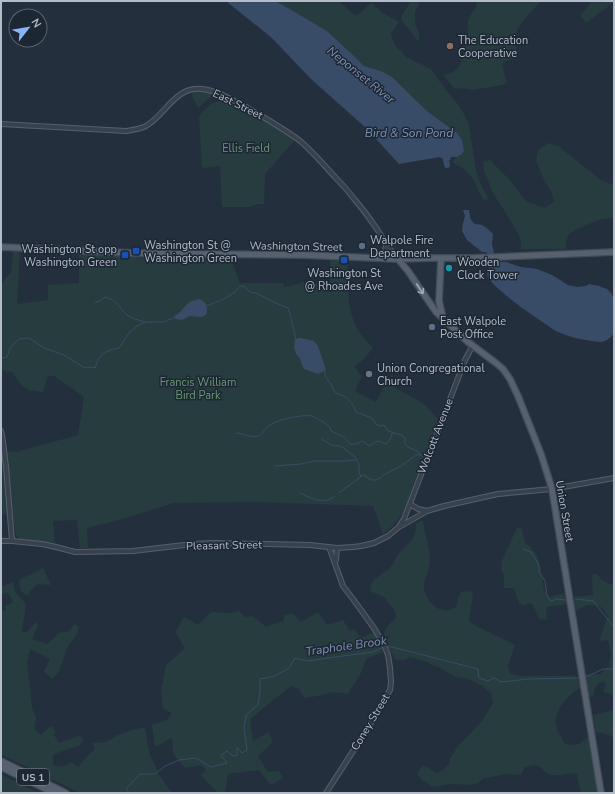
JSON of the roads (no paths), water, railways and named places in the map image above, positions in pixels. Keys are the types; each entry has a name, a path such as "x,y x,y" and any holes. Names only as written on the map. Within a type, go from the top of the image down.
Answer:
{"main road":[{"name":"Washington Street","path":"1,247 398,259 510,257 614,252"},
{"path":"441,258 439,301 443,318"},
{"name":"Union Street","path":"398,259 436,312 472,345 496,363 510,379 540,453 552,489 601,793"},
{"name":"US 1","path":"1,761 66,793"},
{"name":"US 1","path":"1,767 54,793"}],"street":[{"name":"East Street","path":"1,124 126,131 135,130 145,127 184,92 195,89 209,90 259,114 299,141 354,197 398,259"},
{"path":"384,258 386,244"},
{"name":"Wolcott Avenue","path":"399,527 404,519 472,345"},
{"path":"1,431 8,483 12,541"},
{"name":"Pleasant Street","path":"1,541 52,546 74,552 133,551 212,543 310,545 337,548 361,546 374,543 388,536 399,527 427,511 460,502 498,494 552,489 614,478"},
{"path":"410,504 418,509 427,511"},
{"name":"Coney Street","path":"326,793 368,728 390,690 391,682 390,668 385,647 374,628 344,586 330,547"},
{"name":"Coney Street","path":"336,563 337,548"}],"water":[{"name":"Bird & Son Pond","path":"226,1 275,1 327,31 364,66 381,71 392,77 427,111 457,133 462,140 464,151 457,157 451,157 450,160 444,160 440,157 399,164 366,128 311,79 272,38"},
{"path":"463,210 469,210 471,219 474,223 483,226 493,234 492,244 494,252 482,252 467,240 462,231 465,216"},
{"path":"491,262 506,262 521,267 537,269 552,275 568,285 577,287 586,286 589,284 606,289 611,293 613,300 615,318 614,332 612,336 600,342 574,338 558,332 520,306 492,283 487,273"},
{"path":"199,299 206,305 206,315 202,317 190,316 182,320 175,319 174,316 181,312 187,304"},
{"path":"298,338 314,341 318,346 326,370 318,374 304,369 294,347 295,340"}],"waterway":[{"name":"Neponset River","path":"445,153 447,165"},
{"name":"Neponset River","path":"485,247 488,249 500,269"},
{"path":"206,306 224,299 235,292 240,286 244,286 250,292 256,293 288,308 296,340"},
{"path":"95,302 100,301 105,297 109,298 115,302 124,313 145,322"},
{"path":"1,358 7,357 10,348 19,339 29,338 44,348 64,355 85,368 95,368 100,356 109,350 119,348 129,333 137,326 146,322 164,322 174,318"},
{"path":"324,371 336,393 346,397 353,405 356,412 372,418 376,424 380,426 384,425 388,431 401,435 405,438 405,444 417,451 422,456"},
{"path":"237,433 258,436 271,424 289,418 302,416 313,416 324,422 330,427 331,431 343,437 350,444 357,444 362,441 370,446 378,441 385,444 389,441 393,432"},
{"path":"322,439 331,445 340,446 355,457 359,464 359,472 361,477"},
{"path":"339,493 363,475 371,480 377,480 416,455 420,455"},
{"path":"275,466 301,464 315,461 356,460"},
{"path":"300,493 321,501 334,497"},
{"path":"523,549 531,552 539,565 539,572 545,581 547,596 551,601 557,599 566,600"},
{"path":"576,599 593,601 614,627"},
{"name":"Traphole Brook","path":"129,793 126,789 140,774 155,774 165,766 179,760 196,758 211,767 227,763 221,755 227,751 233,756 237,755 237,747 242,753 247,750 244,728 246,715 258,705 260,679 275,676 289,668 295,658 307,661 373,652 384,647"},
{"name":"Traphole Brook","path":"387,647 478,669 479,678 488,681 494,678 501,682 529,679 578,678"},
{"name":"Traphole Brook","path":"586,677 603,669 614,669"}],"place":[{"name":"The Education Cooperative","path":"450,46"},
{"name":"Walpole Fire Department","path":"362,246"},
{"name":"Washington St @ Washington Green","path":"136,251"},
{"name":"Washington St opp Washington Green","path":"125,255"},
{"name":"Washington St @ Rhoades Ave","path":"344,260"},
{"name":"Wooden Clock Tower","path":"449,268"},
{"name":"East Walpole Post Office","path":"432,327"},
{"name":"Union Congregational Church","path":"369,374"}],"park label":[{"name":"Ellis Field","path":"246,148"},
{"name":"Francis William Bird Park","path":"198,388"}]}
